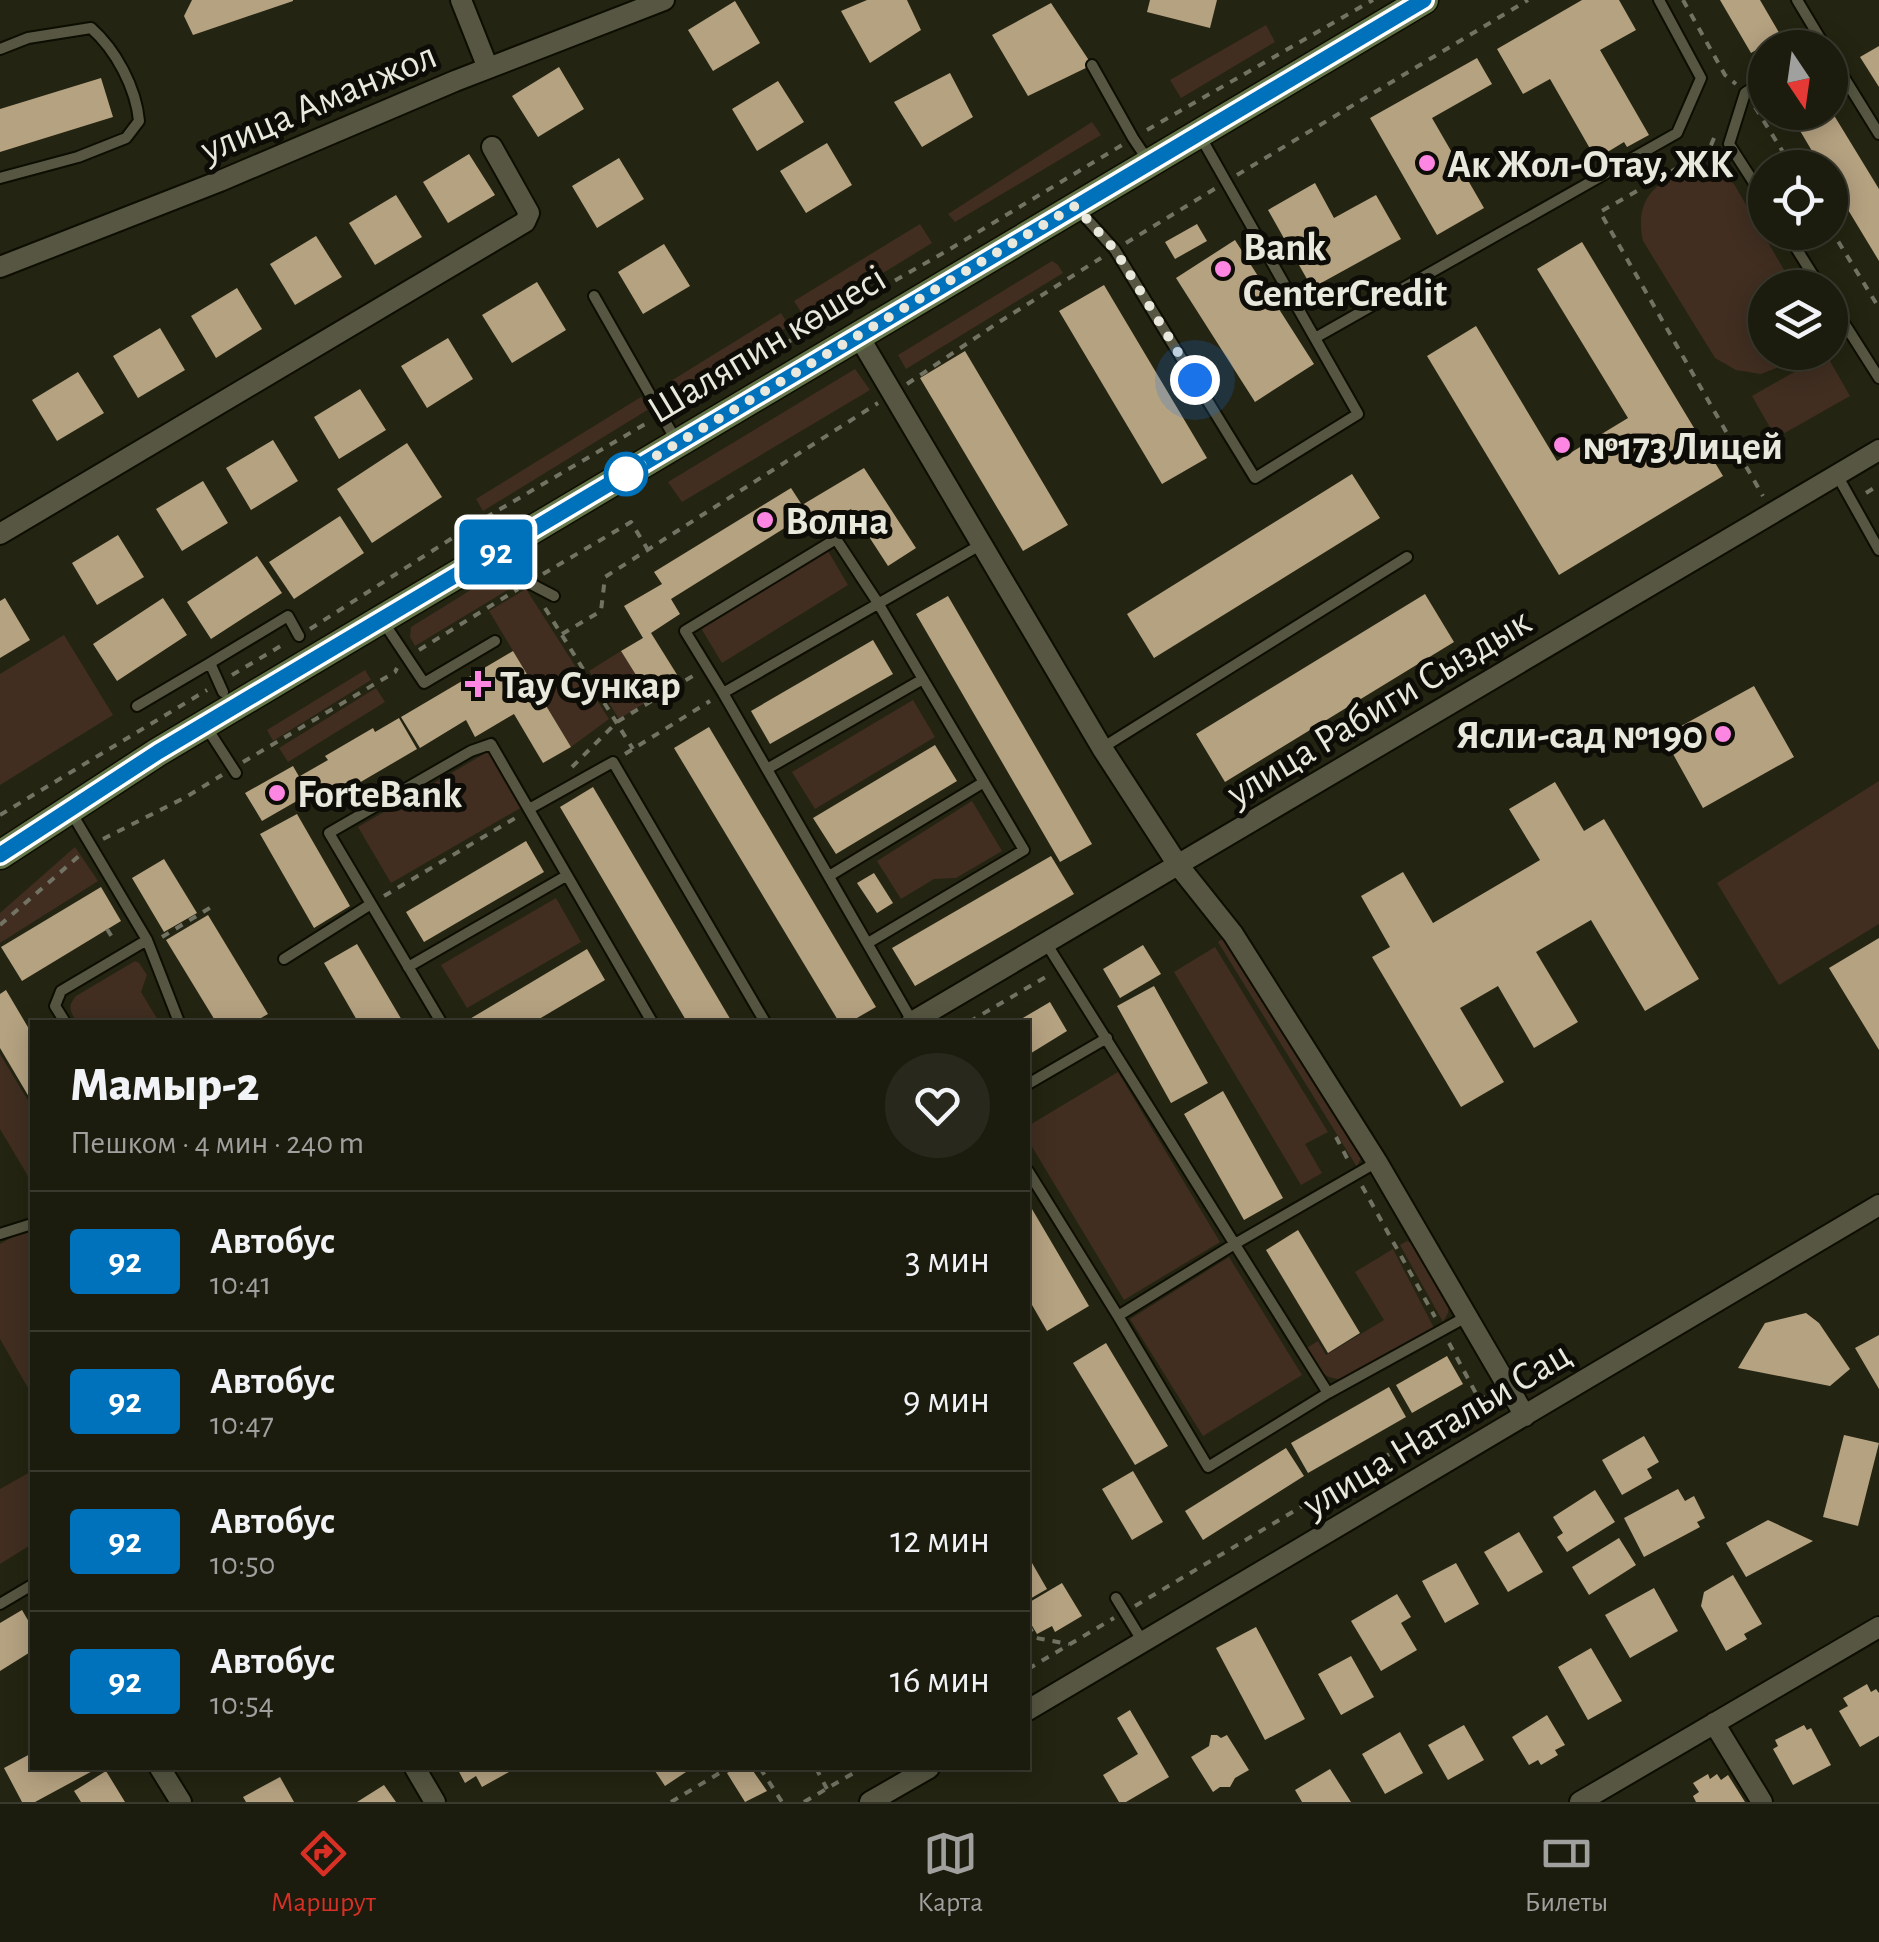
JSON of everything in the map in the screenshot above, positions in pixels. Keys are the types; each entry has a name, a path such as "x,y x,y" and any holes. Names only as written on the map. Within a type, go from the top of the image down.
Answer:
{"main road":[{"name":"Шаляпин көшесі","path":"0,855 204,724 1424,0"}],"street":[{"path":"461,0 488,68"},
{"name":"улица Аманжол","path":"0,266 664,0"},
{"path":"0,534 525,222 529,213 492,147"},
{"path":"858,335 1102,748 1178,865 1233,934 1377,1162 1526,1416"},
{"name":"улица Рабиги Сыздык","path":"916,1020 1879,450"},
{"name":"улица Натальи Сац","path":"1030,1709 1879,1206"},
{"path":"1580,1802 1879,1627"},
{"path":"1714,1723 1762,1802"},
{"path":"161,1770 181,1802"},
{"path":"416,1770 435,1802"},
{"path":"870,1802 926,1770"}],"lane":[{"path":"1315,338 1677,133 1701,78 1659,0"},
{"path":"1797,0 1815,30"},
{"path":"0,48 28,38 91,28 107,42 138,102 139,121 126,138 0,178"},
{"path":"1092,65 1150,162"},
{"path":"1848,83 1878,130"},
{"path":"1748,93 1729,144 1748,174"},
{"path":"1075,206 1115,250 1255,478 1358,414 1199,134"},
{"path":"594,296 678,443"},
{"path":"1848,329 1879,378"},
{"path":"1837,475 1879,550"},
{"path":"868,943 1024,850 836,539 685,631 912,1020"},
{"path":"723,693 982,544"},
{"path":"506,545 529,583 554,596"},
{"path":"1102,748 1408,557"},
{"path":"137,706 288,616 299,636"},
{"path":"381,620 424,683 495,641"},
{"path":"210,663 221,688"},
{"path":"767,769 923,679"},
{"path":"204,724 234,771"},
{"path":"440,1020 329,833 471,751 491,744 651,1020"},
{"path":"529,809 612,762 764,1020"},
{"path":"829,876 984,782"},
{"path":"69,809 148,943 178,1020"},
{"path":"408,967 566,876"},
{"path":"284,958 371,904"},
{"path":"64,1020 55,1006 62,991 148,943"},
{"path":"1046,943 1328,1393"},
{"path":"1030,1083 1107,1038"},
{"path":"1118,1316 1377,1162"},
{"path":"1030,1174 1208,1467 1328,1393 1467,1317"},
{"path":"0,1234 30,1225"},
{"path":"0,1604 30,1587"},
{"path":"1116,1598 1143,1642"}],"path":[{"path":"0,815 221,688 468,528 950,250 1133,138 1372,0"},
{"path":"562,634 600,611 604,577 996,324 1528,0"},
{"path":"1716,134 1709,150 1600,212 1766,500"},
{"path":"1843,250 1879,308"},
{"path":"0,925 91,845 234,771 395,672 406,658 631,522 648,550"},
{"path":"529,583 633,749"},
{"path":"617,722 708,667"},
{"path":"612,762 723,693"},
{"path":"371,904 529,809"},
{"path":"148,943 213,906"},
{"path":"972,1020 1062,967"},
{"path":"1030,1668 1507,1384"},
{"path":"1030,1628 1036,1638 1069,1644"},
{"path":"671,1802 725,1770"},
{"path":"761,1770 782,1802"},
{"path":"817,1770 827,1789"},
{"path":"804,1802 859,1770"},
{"path":"815,1796 819,1802"}],"shaded area":[{"path":"1266,25 1275,42 1181,98 1170,80"},
{"path":"1092,122 1101,135 955,222 948,214"},
{"path":"1693,169 1716,172 1734,184 1748,208 1748,250 1772,250 1784,270 1748,270 1748,370 1771,370 1761,374 1736,370 1715,358 1643,241 1645,203 1658,186"},
{"path":"920,224 932,243 806,320 794,301"},
{"path":"1052,261 1063,273 906,369 898,355"},
{"path":"781,313 789,326 674,398 666,384"},
{"path":"855,369 870,390 682,502 668,482"},
{"path":"1798,370 1835,370 1850,396 1776,438 1752,396"},
{"path":"641,397 649,409 483,511 476,499"},
{"path":"828,551 848,585 722,663 701,628"},
{"path":"513,575 519,583 415,646 410,637 411,627 490,578"},
{"path":"526,589 609,719 571,747 489,611"},
{"path":"64,635 113,715 0,785 0,674"},
{"path":"621,651 651,699 619,719 589,671"},
{"path":"365,670 371,680 273,741 267,730"},
{"path":"376,688 385,702 288,762 279,748"},
{"path":"913,700 935,737 815,809 792,772"},
{"path":"491,750 524,806 391,883 358,827"},
{"path":"1879,781 1879,924 1779,985 1717,883"},
{"path":"972,801 1002,851 956,878 934,879 901,899 877,861"},
{"path":"75,847 98,881 0,943 0,913"},
{"path":"556,898 581,942 467,1008 441,965"},
{"path":"1228,935 1363,1153 1357,1167 1218,942"},
{"path":"1215,947 1328,1132 1305,1144 1322,1173 1301,1185 1174,972"},
{"path":"135,961 147,975 141,992 158,1020 76,1020 70,1009 76,996"},
{"path":"0,1054 30,1104 30,1180 0,1129"},
{"path":"1118,1072 1220,1242 1124,1300 1030,1143 1030,1125"},
{"path":"30,1227 30,1392 0,1339 0,1244"},
{"path":"1407,1241 1419,1246 1450,1299 1443,1322 1400,1245"},
{"path":"1393,1249 1434,1328 1346,1380 1325,1375 1305,1349 1318,1341 1326,1355 1384,1320 1355,1272"},
{"path":"1229,1257 1302,1375 1203,1436 1130,1319"},
{"path":"30,1472 30,1545 0,1564 0,1489"}],"building":[{"path":"192,0 293,1 193,35 184,16"},
{"path":"867,0 907,0 921,30 870,63 841,11"},
{"path":"1150,0 1217,0 1210,28 1147,12"},
{"path":"1582,0 1619,0 1636,30 1600,50 1649,135 1627,147 1624,142 1596,159 1550,79 1523,94 1497,49"},
{"path":"1720,0 1760,0 1778,30 1748,30 1748,48"},
{"path":"735,1 760,43 713,71 688,30"},
{"path":"1051,3 1092,65 1028,96 992,35"},
{"path":"1879,46 1879,87 1860,57"},
{"name":"Ак Жол-Отау, ЖК","path":"1477,58 1492,84 1432,118 1484,208 1437,235 1370,118"},
{"path":"559,67 584,109 538,137 512,96"},
{"path":"950,73 973,117 922,147 894,102"},
{"path":"101,78 113,117 0,152 0,109"},
{"path":"778,81 804,122 757,151 732,109"},
{"path":"1800,130 1843,130 1879,189 1879,261 1848,210 1848,150 1811,150"},
{"path":"827,143 852,185 806,213 780,171"},
{"path":"469,154 495,195 448,223 423,182"},
{"path":"619,158 644,199 597,228 572,186"},
{"path":"1315,183 1334,218 1376,195 1401,239 1312,288 1268,210"},
{"path":"396,195 422,237 375,265 349,223"},
{"path":"1197,224 1207,241 1175,259 1165,242"},
{"path":"316,236 342,277 295,305 270,264"},
{"path":"1235,240 1314,364 1255,402 1176,278"},
{"path":"1582,242 1723,476 1559,575 1427,356 1476,326 1557,461 1628,418 1537,269"},
{"path":"664,244 690,286 643,314 618,272"},
{"path":"537,282 566,330 512,363 482,315"},
{"path":"1104,285 1207,458 1162,484 1059,311"},
{"path":"237,288 262,329 216,358 191,316"},
{"path":"160,328 185,370 138,398 113,356"},
{"path":"448,338 473,379 427,408 401,366"},
{"path":"965,351 1068,525 1023,551 920,378"},
{"path":"78,372 104,413 57,441 32,400"},
{"path":"360,389 386,430 339,459 314,417"},
{"path":"273,440 298,481 251,510 226,468"},
{"path":"407,443 442,497 372,543 337,489"},
{"path":"864,468 916,548 888,566 851,509 817,530 807,514 671,599 680,614 651,633 681,681 651,699 621,651 643,638 624,606 662,584 654,572 791,488 802,505"},
{"path":"1352,474 1380,518 1154,658 1127,614"},
{"path":"203,481 228,523 182,551 156,509"},
{"path":"340,516 364,553 294,599 269,562"},
{"path":"118,535 144,577 97,605 72,563"},
{"path":"257,556 282,593 211,639 187,602"},
{"path":"1425,594 1454,642 1225,782 1196,734"},
{"path":"948,596 1092,844 1060,862 916,614"},
{"path":"5,598 30,640 0,658 0,601"},
{"path":"163,598 187,635 117,681 93,644"},
{"path":"873,640 893,674 770,744 751,711"},
{"path":"513,651 571,747 543,763 514,714 475,737 466,720 420,748 401,717"},
{"name":"Ясли-сад №190","path":"1754,686 1794,757 1703,808 1663,736"},
{"path":"399,718 417,749 318,807 300,776 328,760 325,756"},
{"path":"709,727 876,1007 853,1020 838,1020 674,748"},
{"path":"935,745 957,781 836,854 813,818"},
{"name":"ForteBank","path":"293,766 309,794 262,821 245,793"},
{"path":"1555,782 1584,831 1604,819 1699,979 1645,1011 1591,920 1536,952 1578,1022 1534,1048 1498,986 1460,1008 1504,1082 1461,1107 1372,957 1390,947 1361,896 1403,872 1433,923 1540,860 1509,809"},
{"path":"593,787 731,1020 686,1020 560,807"},
{"path":"297,814 350,906 314,928 260,834"},
{"path":"526,841 544,872 424,942 406,912"},
{"path":"1051,856 1074,894 915,986 892,948"},
{"path":"164,859 197,913 164,932 132,878"},
{"path":"874,873 893,903 877,913 857,883"},
{"path":"101,887 121,921 22,981 1,947"},
{"path":"208,915 268,1014 258,1020 215,1020 166,940"},
{"path":"1879,938 1879,1050 1829,968"},
{"path":"357,944 402,1020 357,1020 324,963"},
{"path":"1143,945 1161,974 1120,998 1103,969"},
{"path":"587,949 605,980 537,1020 468,1020"},
{"path":"1154,986 1208,1083 1171,1103 1117,1006"},
{"path":"6,990 30,1031 30,1099 0,1048 0,994"},
{"path":"1050,1002 1067,1031 1030,1054 1030,1020 1019,1020"},
{"path":"1223,1091 1283,1198 1244,1220 1184,1114"},
{"path":"1030,1210 1089,1306 1047,1331 1030,1301"},
{"path":"1298,1230 1360,1333 1328,1353 1266,1250"},
{"path":"1806,1313 1819,1323 1850,1369 1830,1386 1738,1368 1765,1323"},
{"path":"1879,1335 1879,1389 1855,1348"},
{"path":"1106,1343 1168,1446 1135,1465 1073,1363"},
{"path":"1447,1356 1463,1384 1412,1413 1396,1385"},
{"path":"1389,1387 1406,1417 1308,1473 1291,1443"},
{"path":"1844,1435 1879,1443 1858,1526 1823,1517"},
{"path":"1644,1436 1659,1462 1647,1469 1652,1478 1622,1495 1602,1460"},
{"path":"1286,1448 1304,1476 1203,1540 1185,1511"},
{"path":"1133,1471 1163,1522 1132,1540 1102,1489"},
{"path":"1678,1489 1685,1501 1694,1496 1705,1518 1697,1522 1700,1527 1644,1557 1624,1518"},
{"path":"1595,1490 1615,1522 1567,1552 1557,1537 1563,1533 1553,1517"},
{"path":"1768,1520 1813,1541 1746,1577 1726,1543"},
{"path":"1519,1532 1543,1572 1508,1592 1484,1552"},
{"path":"1619,1538 1636,1565 1589,1595 1572,1567"},
{"path":"1030,1559 1047,1589 1030,1599"},
{"path":"1456,1563 1479,1604 1445,1623 1422,1581"},
{"path":"1733,1575 1762,1624 1726,1651 1701,1606 1704,1592"},
{"path":"1062,1583 1082,1616 1055,1632 1052,1626 1037,1634 1030,1622 1030,1602"},
{"path":"1654,1588 1678,1631 1630,1658 1605,1615"},
{"path":"1397,1594 1411,1617 1401,1623 1417,1650 1381,1671 1351,1621"},
{"path":"22,1610 30,1624 30,1652 0,1671 0,1623"},
{"path":"1256,1627 1305,1719 1265,1740 1216,1648"},
{"path":"1591,1648 1622,1701 1588,1720 1558,1667"},
{"path":"1351,1656 1374,1697 1341,1715 1318,1674"},
{"path":"1867,1684 1871,1692 1876,1689 1879,1693 1879,1736 1860,1747 1839,1711 1848,1706 1843,1698"},
{"path":"1130,1710 1169,1777 1126,1802 1119,1802 1103,1775 1138,1754 1117,1718"},
{"path":"1547,1715 1565,1745 1555,1750 1558,1755 1541,1765 1538,1760 1529,1765 1512,1737"},
{"path":"1464,1725 1484,1760 1448,1780 1428,1745"},
{"path":"1804,1725 1807,1730 1811,1728 1831,1765 1793,1785 1773,1749 1778,1746 1775,1740"},
{"path":"1400,1732 1423,1773 1385,1794 1362,1754"},
{"path":"1211,1735 1227,1735 1249,1770 1235,1778 1230,1787 1213,1792 1191,1757 1209,1746"},
{"path":"30,1754 30,1770 94,1770 35,1802 22,1802 4,1768"},
{"path":"1330,1769 1351,1802 1302,1802 1295,1790"},
{"path":"458,1770 509,1772 482,1787 476,1776 465,1783"},
{"path":"654,1770 689,1770 665,1786"},
{"path":"752,1770 767,1791 745,1802 727,1773"},
{"path":"106,1771 125,1802 81,1802 74,1791"},
{"path":"1708,1774 1710,1779 1717,1774 1721,1780 1728,1775 1745,1802 1696,1802 1693,1796 1699,1792 1693,1783"},
{"path":"280,1777 294,1802 246,1802 243,1797"},
{"path":"384,1785 396,1802 357,1802"}],"bus line":[{"name":"92","path":"0,855 158,752 1424,0"}],"place":[{"name":"Ак Жол-Отау, ЖК","path":"1427,163"},
{"name":"Bank CenterCredit","path":"1223,269"},
{"name":"№173 Лицей","path":"1562,445"},
{"name":"Волна","path":"765,520"},
{"name":"Тау Сункар","path":"478,684"},
{"name":"Ясли-сад №190","path":"1723,734"},
{"name":"ForteBank","path":"277,793"}],"route":[{"path":"626,474 1075,206 1115,250 1195,380"}]}
